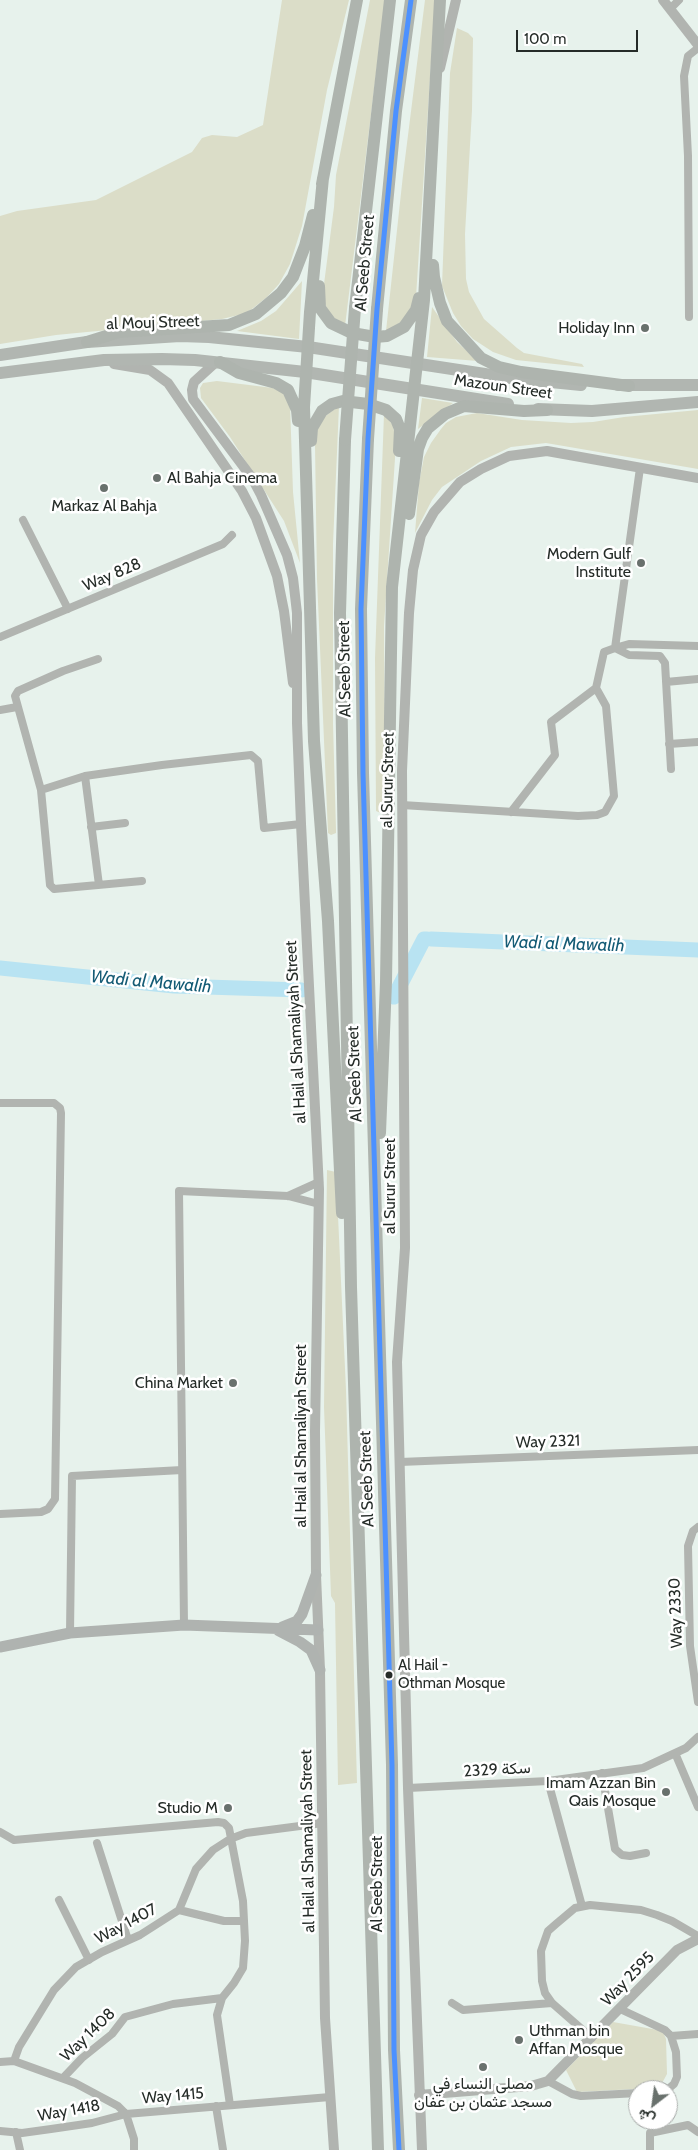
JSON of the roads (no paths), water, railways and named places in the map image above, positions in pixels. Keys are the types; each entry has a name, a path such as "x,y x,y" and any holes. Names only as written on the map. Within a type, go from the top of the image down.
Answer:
{"highway":[{"path":"87,342 119,332 229,325 256,314 281,293 293,277 305,246 323,178 357,0"},
{"name":"Al Seeb Street","path":"378,2150 351,1287 340,613 345,440 355,308 376,109 390,0"},
{"name":"Al Seeb Street","path":"399,2150 394,2050 392,1765 363,773 360,609 376,309 396,112 411,0"},
{"path":"375,1205 383,1086 392,587 418,364 430,217 440,0"},
{"path":"323,178 305,372 306,507 314,741 328,921 343,1235 351,1287"},
{"path":"320,217 320,308 331,324 342,330 375,337 387,336 404,327 416,310 430,217"},
{"path":"430,217 434,277 440,303 447,321 481,358 499,367 521,372 629,386"},
{"path":"218,362 239,373 276,382 288,390 297,410 299,481 306,507"},
{"path":"307,488 311,462 312,428 322,411 332,404 344,401 368,404 386,410 396,419 400,429 397,496 399,523"},
{"path":"392,587 403,555 418,449 428,428 445,414 464,406 524,411 547,410"}],"main road":[{"name":"al Mouj Street","path":"0,355 87,342 190,337 232,338 308,347"},
{"name":"Mazoun Street","path":"308,347 569,384 629,386 698,385"},
{"path":"0,373 104,360 162,359 218,362 305,372"},
{"name":"Mazoun Street","path":"305,372 547,410 592,411 698,402"},
{"path":"275,1629 297,1620 302,1614 316,1575"},
{"path":"0,1646 70,1633 184,1625 318,1630"},
{"path":"275,1629 311,1650 320,1670"}],"street":[{"path":"436,86 456,0"},
{"path":"663,0 698,47 688,56 684,76 688,156 689,317"},
{"path":"670,9 680,0"},
{"name":"al Hail al Shamaliyah Street","path":"104,360 116,365 140,367 150,370 168,383 242,491 256,518 277,576 284,611 297,722"},
{"name":"al Hail al Shamaliyah Street","path":"218,362 194,382 192,390 193,399 252,478 275,524 293,578 298,648 297,722 301,824 319,1182 315,1431 316,1575 320,1670 325,2018 334,2150"},
{"name":"al Surur Street","path":"422,2150 408,1788 397,1362 405,1248 402,804 409,613 413,570 421,535 434,512 460,482 481,469 509,456 547,451 698,478"},
{"path":"614,648 640,468"},
{"path":"242,491 252,490 262,495"},
{"path":"23,520 68,608"},
{"name":"Way 828","path":"0,637 223,544 232,535"},
{"path":"511,812 555,755 551,722 596,688 604,652 629,644 698,646"},
{"path":"614,648 629,655 660,656 665,663 671,770"},
{"path":"98,659 63,671 18,691 15,696 41,790 51,888 142,881"},
{"path":"666,682 698,679"},
{"path":"402,804 511,812 597,815 605,812 614,796 606,706 596,688"},
{"path":"0,710 17,707"},
{"path":"670,744 698,742"},
{"path":"41,790 85,776 251,755 258,761 264,828 301,824"},
{"path":"85,776 99,885"},
{"path":"91,828 124,823"},
{"path":"0,1103 54,1103 60,1108 61,1113 55,1499 48,1510 41,1512 0,1514"},
{"path":"288,1196 319,1182"},
{"path":"184,1625 179,1192 288,1196 319,1204"},
{"name":"Way 2321","path":"400,1462 698,1450"},
{"path":"70,1633 72,1476 182,1470"},
{"name":"Way 2330","path":"698,1527 693,1531 688,1546 690,1646 698,1702"},
{"name":"سكة 2329","path":"408,1788 548,1780 643,1768 686,1748 698,1737"},
{"path":"675,1753 698,1807"},
{"path":"602,1773 615,1849 622,1855 630,1856 646,1853"},
{"path":"548,1780 582,1906"},
{"path":"0,1832 14,1840 218,1822 224,1823 230,1828 230,1839 243,1901 244,1922 243,1968 222,1998 219,2006 218,2024 230,2105"},
{"name":"Way 1407","path":"14,2062 19,2047 54,1990 76,1967 140,1935 179,1910 196,1869 213,1850 230,1839 246,1833 323,1823"},
{"path":"97,1843 128,1940"},
{"path":"58,1900 89,1960"},
{"path":"592,2038 552,2003 546,1993 542,1981 541,1951 543,1940 548,1931 569,1912 582,1906 641,1910 672,1921 698,1937"},
{"path":"179,1910 224,1921 244,1922"},
{"name":"Way 2595","path":"548,2081 677,1950 698,1937"},
{"name":"Way 1408","path":"63,2078 82,2058 112,2034 125,2017 173,2004 222,1998"},
{"path":"452,2003 463,2010 552,2003"},
{"path":"620,2009 665,2030 671,2036 676,2052 676,2080"},
{"path":"671,2036 698,2034"},
{"name":"Way 1415","path":"0,2062 14,2062 63,2078 104,2097 126,2114 330,2097"},
{"path":"419,2095 531,2086 548,2081 572,2094 581,2096 628,2094"},
{"path":"216,2106 222,2150"},
{"path":"126,2114 134,2139 134,2150"},
{"name":"Way 1418","path":"0,2131 16,2132 92,2123 126,2114"},
{"path":"650,2150 650,2133 688,2125 698,2132"},
{"path":"16,2132 20,2150"}],"waterway":[{"name":"Wadi al Mawalih","path":"394,997 424,939 427,939"},
{"name":"Wadi al Mawalih","path":"431,939 698,950"},
{"name":"Wadi al Mawalih","path":"0,968 174,986 302,990"}],"place":[{"name":"Holiday Inn","path":"645,328"},
{"name":"Al Bahja Cinema","path":"157,478"},
{"name":"Markaz Al Bahja","path":"104,488"},
{"name":"Modern Gulf Institute","path":"641,563"},
{"name":"China Market","path":"233,1383"},
{"name":"Al Hail - Othman Mosque","path":"389,1675"},
{"name":"Imam Azzan Bin Qais Mosque","path":"666,1792"},
{"name":"Studio M","path":"228,1808"},
{"name":"Uthman bin Affan Mosque","path":"519,2040"},
{"name":"مصلى النساء في مسجد عثمان بن عفان","path":"483,2067"}]}
